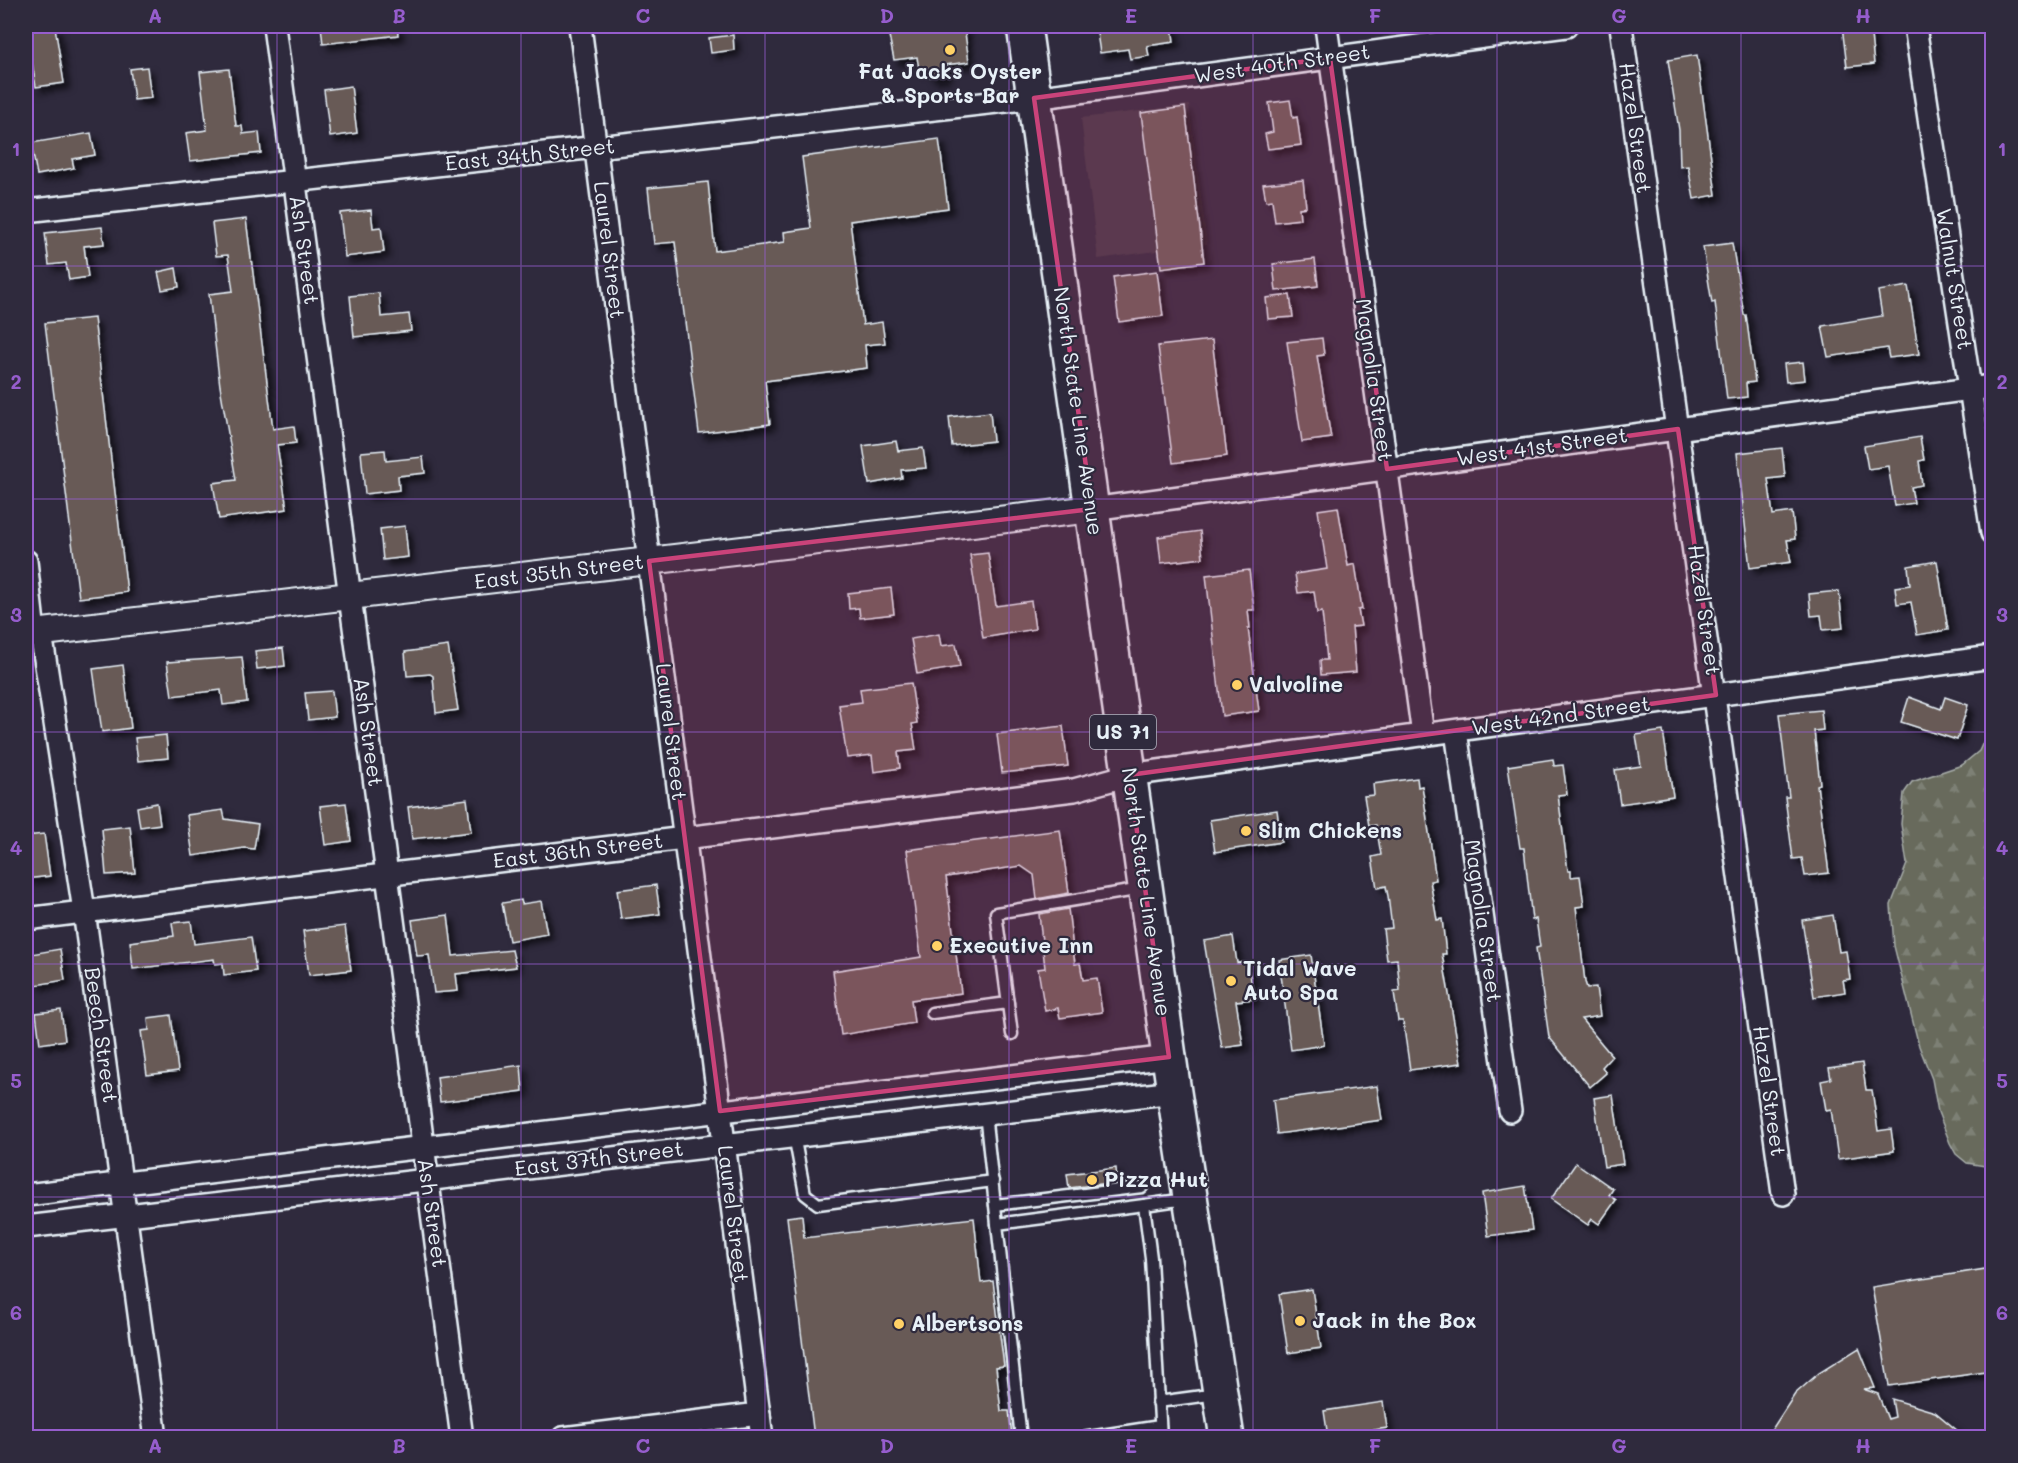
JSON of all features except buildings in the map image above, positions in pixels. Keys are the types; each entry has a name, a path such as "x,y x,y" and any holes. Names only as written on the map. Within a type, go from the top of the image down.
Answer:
{"main road":[{"name":"North State Line Avenue","path":"1024,26 1174,1092 1227,1437"}],"street":[{"name":"Ash Street","path":"274,26 462,1437"},
{"name":"Laurel Street","path":"580,26 762,1437"},
{"name":"Magnolia Street","path":"1326,26 1423,735"},
{"name":"West 40th Street","path":"1034,98 1566,26"},
{"name":"Hazel Street","path":"1621,26 1716,695 1783,1194"},
{"name":"Walnut Street","path":"1915,26 1992,533"},
{"name":"East 34th Street","path":"26,211 1034,98"},
{"name":"West 41st Street","path":"1092,509 1992,387"},
{"name":"East 35th Street","path":"34,634 1092,509"},
{"name":"Beech Street","path":"26,561 34,634 84,911 156,1437"},
{"name":"West 42nd Street","path":"1129,775 1992,657"},
{"name":"Magnolia Street","path":"1456,731 1510,1111"},
{"name":"East 36th Street","path":"26,919 1074,790 1129,775"},
{"name":"East 37th Street","path":"26,1195 423,1149 1169,1057"},
{"name":"East 37th Street","path":"26,1227 428,1181 724,1143 1174,1092"},
{"path":"563,1437 759,1414"}],"lane":[{"path":"1012,1034 996,913 1145,889"},
{"path":"932,1013 1008,1003"},
{"path":"985,1113 1021,1437"},
{"path":"794,1135 805,1194 818,1204 993,1181"},
{"path":"995,1205 1142,1187"},
{"path":"998,1224 1191,1199"},
{"path":"1082,1437 1160,1432 1151,1258 1144,1205"},
{"path":"1158,1401 1220,1393"}],"highlighted area":[{"path":"1330,58 1387,469 1678,429 1716,695 1129,775 1169,1057 720,1111 649,561 1092,509 1034,98"}],"shaded area":[{"path":"1189,105 1207,244 1098,259 1081,118"}],"green space":[{"path":"1992,696 1991,1167 1967,1163 1956,1154 1938,1112 1932,1079 1919,1046 1894,946 1891,905 1907,864 1901,824 1904,793 1912,782 1962,765 1979,751 1985,738"}],"place":[{"name":"Fat Jacks Oyster & Sports Bar","path":"950,50"},
{"name":"Valvoline","path":"1237,685"},
{"name":"Slim Chickens","path":"1246,831"},
{"name":"Executive Inn","path":"937,946"},
{"name":"Tidal Wave Auto Spa","path":"1231,981"},
{"name":"Pizza Hut","path":"1092,1180"},
{"name":"Jack in the Box","path":"1300,1321"},
{"name":"Albertsons","path":"899,1324"}]}
